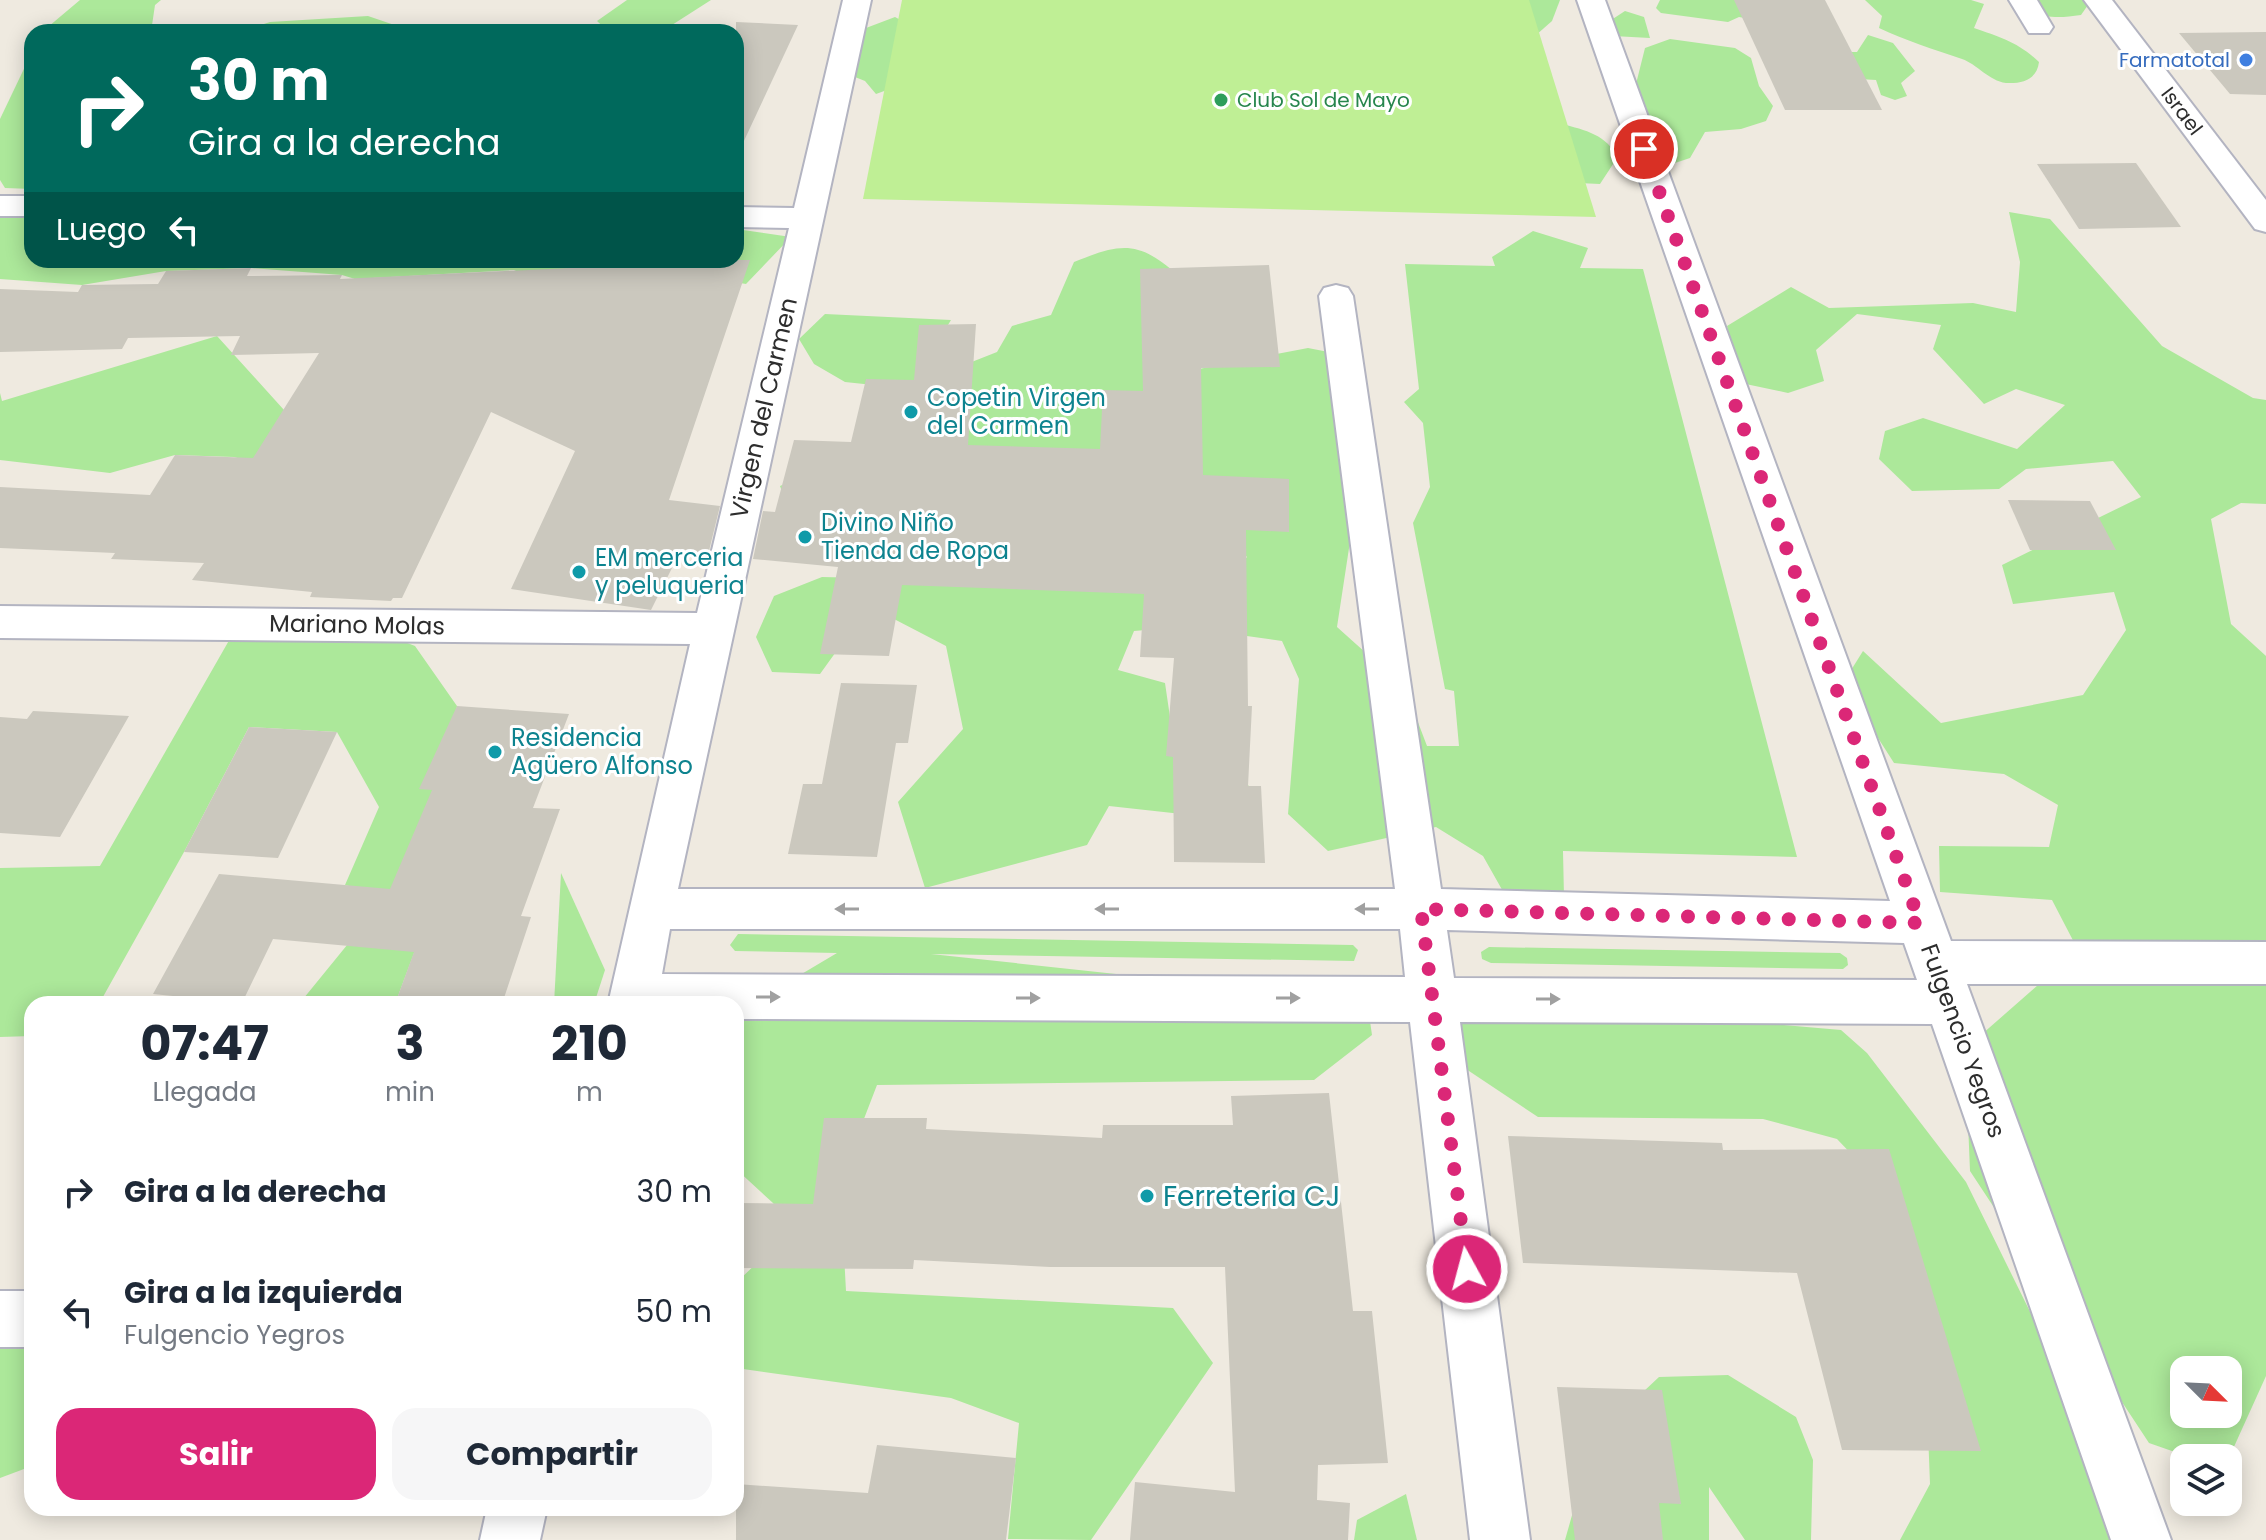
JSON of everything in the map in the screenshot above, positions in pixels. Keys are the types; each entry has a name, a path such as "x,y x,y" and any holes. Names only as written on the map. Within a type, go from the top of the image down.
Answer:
{"street":[{"name":"Virgen del Carmen","path":"634,996 650,909 857,0"},
{"name":"Fulgencio Yegros","path":"1591,0 2141,1540"},
{"path":"2023,0 2039,27"},
{"name":"Israel","path":"2098,0 2266,222"},
{"path":"0,206 24,206"},
{"path":"744,217 807,218"},
{"path":"1336,296 1433,999 1500,1540"},
{"name":"Mariano Molas","path":"0,622 714,629"},
{"path":"650,909 1421,909 1934,962"},
{"path":"744,1000 1433,999 1934,962 2266,963"},
{"path":"0,1319 24,1319"},
{"path":"510,1540 515,1516"}],"green space":[{"path":"80,0 161,0 155,5 152,24 52,24"},
{"path":"627,0 711,0 674,24 600,24 597,21"},
{"name":"Club Sol de Mayo","path":"902,0 1529,0 1596,217 863,199"},
{"path":"1461,0 1560,0 1552,21 1527,43"},
{"path":"1660,0 1754,0 1751,19 1739,17 1728,22 1661,13 1656,8"},
{"path":"1865,0 1971,0 1984,4 1974,28 2024,50 2039,62 2038,68 2023,81 2000,82 1968,61 1879,28 1882,16"},
{"path":"2018,0 2085,0 2088,5 2081,15 2055,17 2033,11"},
{"path":"1625,11 1644,17 1650,38 1613,36 1602,26"},
{"path":"368,16 392,24 264,24"},
{"path":"895,17 921,31 898,86 876,94 865,81 850,75 866,28"},
{"path":"1868,35 1893,43 1915,71 1901,83 1907,96 1895,100 1881,95 1876,80 1859,79 1837,52 1857,52"},
{"path":"1670,39 1735,48 1751,58 1759,86 1773,106 1766,121 1741,129 1705,132 1690,158 1672,164 1662,161 1636,84 1645,48"},
{"path":"24,69 24,189 5,188 0,180 0,119"},
{"path":"1562,124 1595,135 1613,150 1617,158 1600,184 1578,183"},
{"path":"0,207 24,208 24,268 251,268 166,271 82,285 0,279"},
{"path":"2009,212 2050,219 2162,346 2253,398 2266,400 2266,504 2241,503 2211,519 2231,624 2266,656 2266,1376 2235,1444 2170,1444 2170,1450 2149,1443 1970,1171 1965,1049 2078,950 2052,900 1940,892 1939,846 2049,847 2058,805 2004,774 1894,763 1843,683 1863,651 1941,723 2083,695 2126,630 2114,592 2013,604 2002,565 2141,497 2113,461 2026,469 1999,489 1912,491 1879,459 1885,431 1923,418 2017,449 2065,405 2016,389 1984,404 1933,349 1941,325 1857,314 1816,350 1824,381 1788,393 1741,383 1727,326 1791,287 1829,308 1973,303 2016,312 2020,262"},
{"path":"744,230 791,237 746,284 654,268 744,268"},
{"path":"1533,231 1588,248 1580,268 1643,269 1797,857 1563,851 1564,897 1509,902 1483,856 1436,827 1328,851 1288,814 1299,679 1282,641 1182,627 1134,631 1118,670 1165,683 1171,724 1249,786 1209,817 1109,806 1087,845 925,888 898,802 963,729 946,646 869,606 820,674 772,672 756,637 774,596 822,577 1219,586 1247,557 1170,468 791,516 780,486 822,468 930,391 845,382 814,364 799,339 825,314 951,320 935,346 959,367 997,352 1012,326 1051,315 1074,262 1104,251 1129,248 1151,256 1178,275 1178,373 1308,348 1349,356 1369,417 1337,627 1405,688 1427,746 1459,746 1454,691 1445,689 1413,523 1430,487 1423,423 1404,402 1419,389 1405,264 1495,266 1492,257"},
{"path":"251,268 605,268 533,279 514,270 355,279 342,275"},
{"path":"217,336 284,410 583,350 363,496 234,457 175,455 110,473 0,460 0,393 2,401"},
{"path":"341,617 415,646 457,706 429,913 398,996 306,996 387,896 345,885 379,807 337,732 249,727 103,996 24,996 24,1036 0,1037 0,868 100,866 239,623"},
{"path":"561,873 605,970 597,996 554,996"},
{"path":"738,934 1353,945 1358,950 1354,961 931,954 1340,998 1368,1007 1372,1035 1314,1080 877,1085 840,1181 846,1291 1173,1308 1213,1363 1091,1540 1008,1539 1019,1423 951,1398 744,1369 744,1275 792,1229 773,1203 744,1176 744,1008 837,953 735,951 730,945"},
{"path":"1489,947 1840,953 1847,958 1848,965 1843,969 1491,963 1482,959 1481,952"},
{"path":"1472,1011 1738,1021 1841,1030 1867,1053 1966,1182 2043,1338 2113,1540 1900,1540 1930,1484 1924,1327 1860,1163 1837,1139 1763,1119 1538,1117 1448,1057 1449,1028"},
{"path":"24,1312 24,1469 0,1478 0,1315"},
{"path":"1728,1375 1796,1417 1813,1460 1811,1540 1745,1540 1709,1487 1709,1540 1565,1540 1594,1438 1659,1377"},
{"path":"1406,1494 1417,1540 1354,1540 1357,1520"}],"building":[{"path":"1734,0 1825,0 1882,110 1785,110"},
{"path":"736,22 798,25 744,141 744,24"},
{"path":"2266,32 2266,95 2230,94 2179,33"},
{"path":"2136,163 2181,227 2079,229 2037,164"},
{"path":"744,260 750,260 669,500 720,506 708,555 680,552 651,610 511,589 575,451 491,412 402,598 391,601 310,597 312,592 192,580 204,563 111,559 115,553 0,548 0,487 150,495 175,455 253,458 319,353 231,355 240,336 128,338 122,349 0,352 0,289 78,292 82,285 158,284 166,271 251,268 247,276 342,275 340,279 570,268 744,268"},
{"path":"1269,265 1280,367 1201,368 1203,475 1289,479 1289,532 1246,530 1248,706 1252,706 1248,786 1261,786 1265,863 1174,862 1173,757 1166,756 1174,658 1140,657 1144,594 902,585 889,656 820,654 838,567 753,559 763,511 775,512 794,440 851,442 866,379 914,380 919,325 976,324 968,445 1100,449 1103,390 1143,391 1140,269"},
{"path":"2008,500 2090,501 2116,550 2030,550"},
{"path":"841,683 917,685 908,743 896,743 877,857 788,854 803,784 822,784"},
{"path":"457,706 569,714 533,808 560,809 521,916 531,917 505,996 398,996 414,952 273,939 245,996 153,994 219,874 390,889 432,790 419,789"},
{"path":"33,711 129,716 60,837 0,833 0,717 27,719"},
{"path":"249,727 337,732 278,858 184,852"},
{"path":"1329,1093 1353,1311 1372,1311 1388,1463 1318,1465 1317,1500 1350,1503 1348,1540 1130,1540 1135,1482 1235,1492 1225,1267 1050,1267 914,1260 913,1269 744,1268 744,1203 813,1204 824,1118 927,1118 926,1129 1102,1138 1103,1125 1233,1125 1231,1096"},
{"path":"1508,1136 1722,1143 1723,1150 1889,1149 1981,1451 1842,1450 1797,1273 1523,1263"},
{"path":"1557,1387 1662,1390 1681,1504 1659,1503 1663,1540 1575,1540"},
{"path":"877,1445 1016,1458 1006,1540 736,1540 736,1516 744,1516 744,1485 868,1493"}],"place":[{"name":"Farmatotal","path":"2246,60"},
{"name":"Club Sol de Mayo","path":"1221,100"},
{"name":"Copetin Virgen del Carmen","path":"911,412"},
{"name":"Divino Niño Tienda de Ropa","path":"805,537"},
{"name":"EM merceria y peluqueria","path":"579,572"},
{"name":"Residencia Agüero Alfonso","path":"495,752"},
{"name":"Ferreteria CJ","path":"1147,1196"}],"route":[{"path":"1467,1269 1421,909 1920,923 1644,149"}]}
